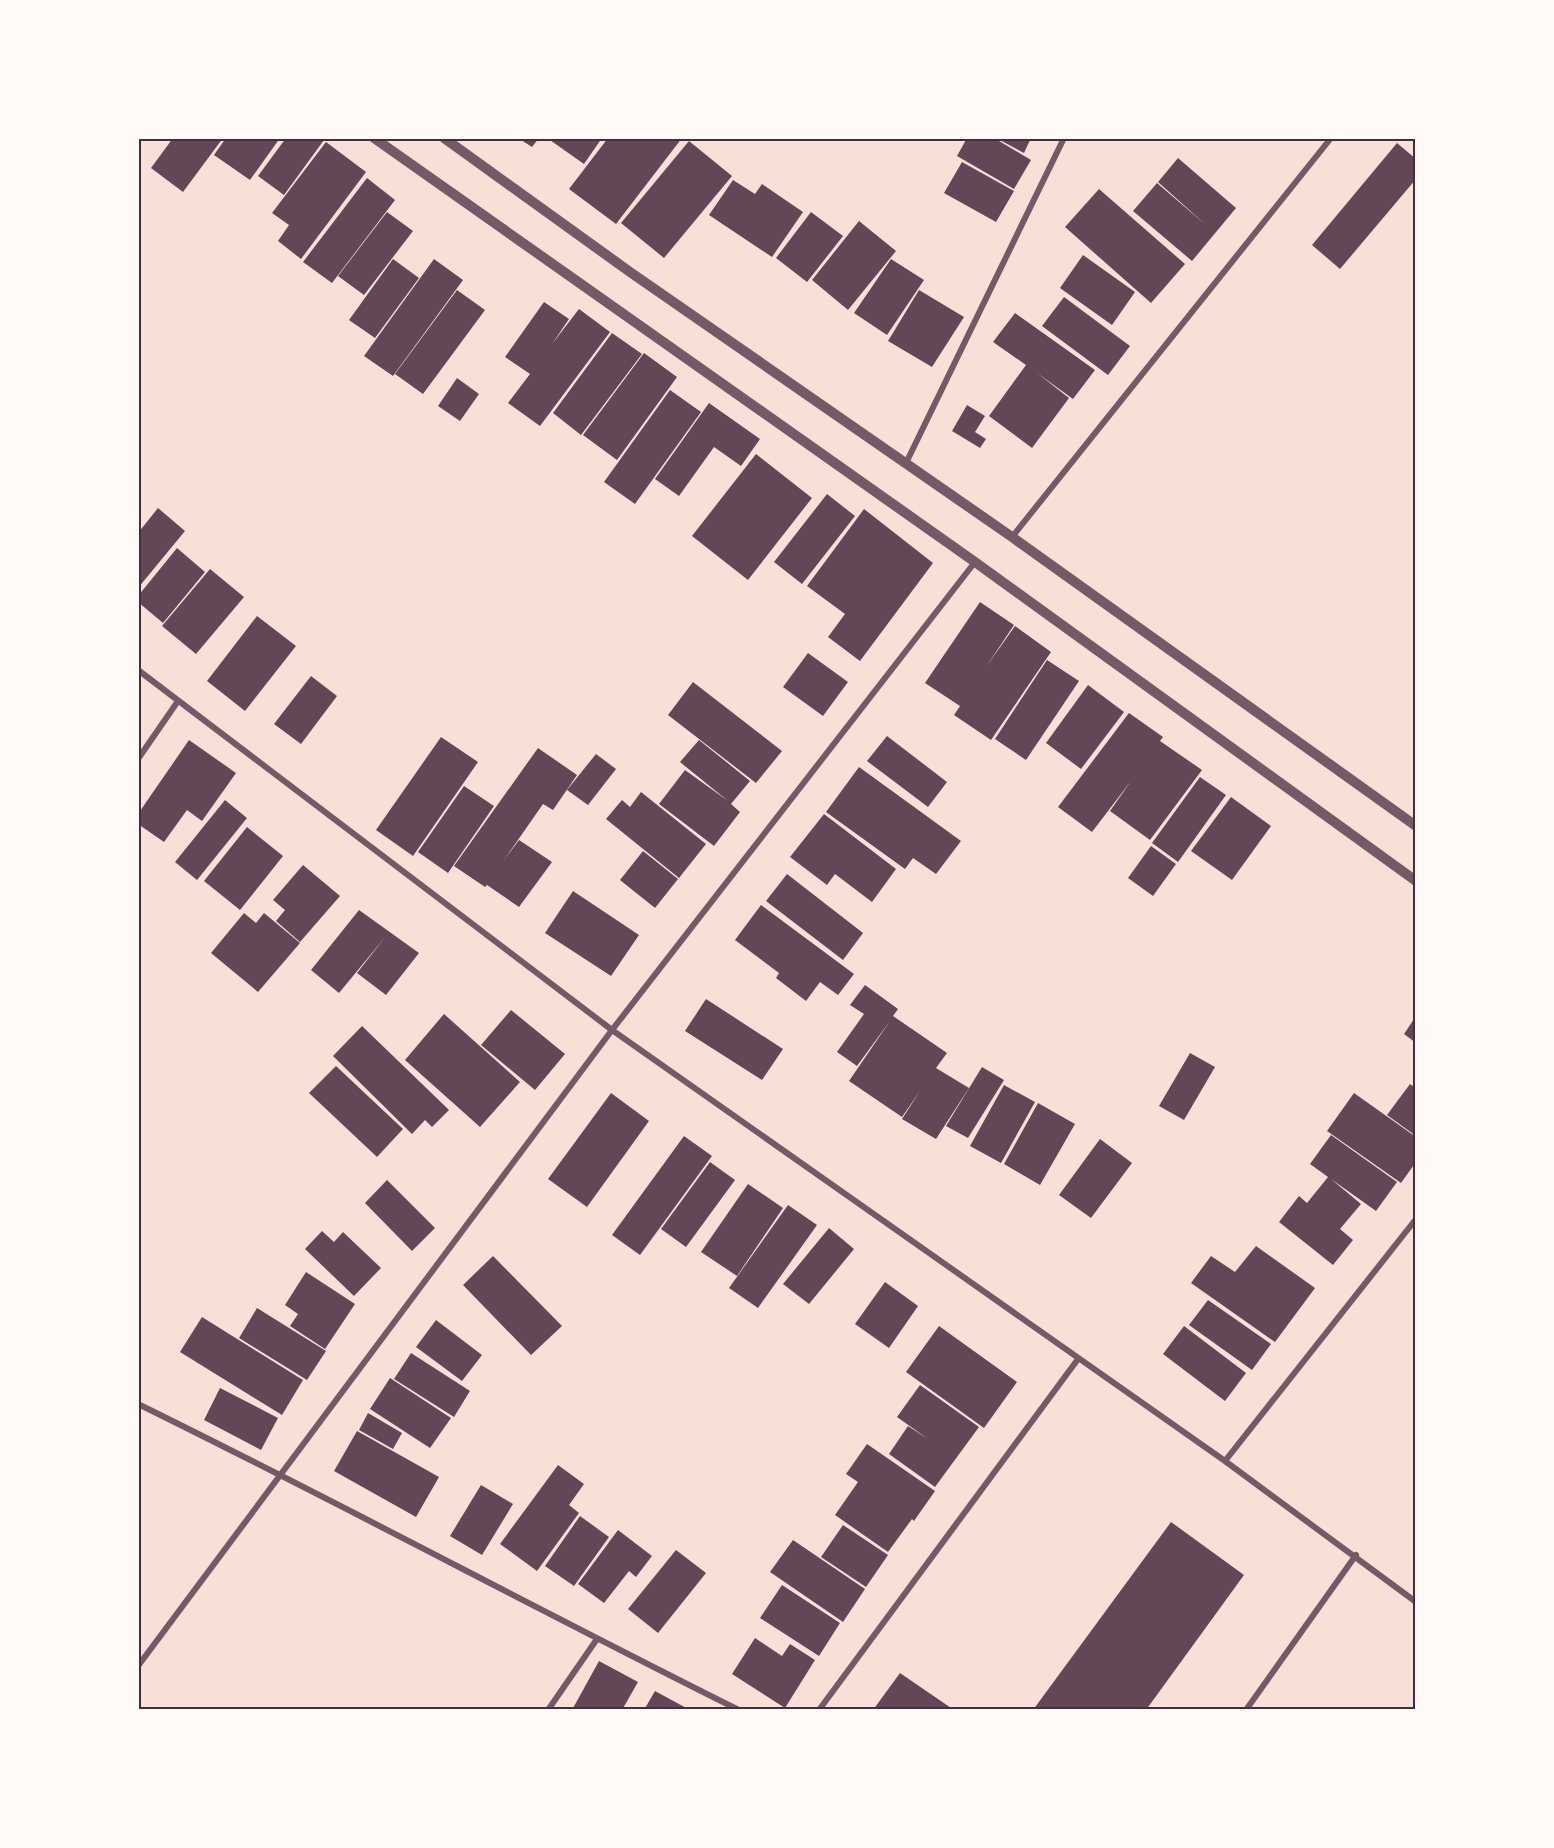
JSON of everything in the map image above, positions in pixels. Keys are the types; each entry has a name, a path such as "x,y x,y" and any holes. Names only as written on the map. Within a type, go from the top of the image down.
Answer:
{"street":[{"path":"374,138 975,562 1416,881"},
{"path":"444,138 640,279 1011,537 1416,826"},
{"path":"906,463 1064,138"},
{"path":"1011,537 1331,138"},
{"path":"138,1666 612,1030 975,562"},
{"path":"138,670 612,1030 1225,1461 1416,1602"},
{"path":"138,759 178,701"},
{"path":"1225,1461 1416,1219"},
{"path":"819,1710 1078,1359"},
{"path":"138,1404 280,1474 739,1710"},
{"path":"1246,1710 1356,1556"},
{"path":"548,1710 597,1639"}],"building":[{"path":"173,138 223,138 183,192 151,168"},
{"path":"226,138 280,138 250,180 214,155"},
{"path":"286,138 321,138 324,140 284,195 258,176"},
{"path":"518,138 539,138 532,147"},
{"path":"547,138 602,138 584,164"},
{"path":"608,138 682,138 616,224 569,189"},
{"path":"967,138 994,138 1031,160 1014,189 957,156"},
{"path":"996,138 1031,138 1024,153"},
{"path":"689,141 732,176 664,258 621,223"},
{"path":"326,142 366,172 301,259 278,241 289,225 272,213"},
{"path":"1397,143 1416,159 1416,179 1340,269 1312,245"},
{"path":"1178,158 1236,208 1192,261 1133,211 1157,183 1206,225 1158,182"},
{"path":"962,162 1014,191 996,222 944,193"},
{"path":"367,178 395,200 332,283 303,262"},
{"path":"733,180 755,194 762,184 803,212 772,257 709,215"},
{"path":"1099,189 1185,264 1151,303 1065,227"},
{"path":"387,212 413,231 364,295 338,276"},
{"path":"811,212 843,236 807,282 776,258"},
{"path":"859,221 896,251 848,310 812,280"},
{"path":"1083,255 1135,292 1112,325 1060,288"},
{"path":"393,259 419,278 375,338 349,320"},
{"path":"434,259 463,280 393,376 364,356"},
{"path":"891,259 924,280 887,335 854,313"},
{"path":"457,290 485,310 423,394 395,374"},
{"path":"919,290 964,317 932,367 888,341"},
{"path":"1064,297 1130,346 1108,375 1042,326"},
{"path":"544,302 569,319 552,344 579,309 610,332 540,426 508,403 530,374 505,357"},
{"path":"1015,313 1095,370 1073,399 1037,373 1069,398 1032,448 989,416 1026,365 993,342"},
{"path":"612,333 642,354 581,435 553,413"},
{"path":"644,353 677,377 617,460 583,435"},
{"path":"457,378 479,394 460,421 438,406"},
{"path":"670,390 701,412 635,504 604,482"},
{"path":"709,403 760,439 741,466 714,447 679,496 655,479"},
{"path":"967,405 985,416 975,432 986,439 980,448 952,431"},
{"path":"756,454 812,498 748,580 692,536"},
{"path":"827,494 855,516 802,584 774,562"},
{"path":"158,508 185,531 138,588 138,533"},
{"path":"864,509 933,563 860,661 828,637 845,614 807,586"},
{"path":"177,548 205,572 163,623 138,602 138,596"},
{"path":"210,569 244,597 196,654 162,626"},
{"path":"980,602 1014,625 986,667 1015,626 1051,652 991,740 954,715 960,706 925,683"},
{"path":"257,616 296,646 245,711 207,681"},
{"path":"808,653 848,682 823,716 783,687"},
{"path":"1047,660 1079,681 1026,760 995,739"},
{"path":"311,676 337,696 301,744 274,724"},
{"path":"693,682 782,751 756,783 668,715"},
{"path":"1088,685 1124,712 1081,769 1046,743"},
{"path":"1129,713 1163,737 1160,741 1202,770 1150,840 1110,811 1131,781 1092,832 1058,807"},
{"path":"887,736 947,782 928,807 867,761"},
{"path":"441,737 478,762 413,856 376,830"},
{"path":"189,740 236,773 202,821 187,810 164,842 138,824 138,814"},
{"path":"699,740 750,781 731,804 740,812 714,846 659,804 685,770 728,801 680,762"},
{"path":"538,748 577,775 553,810 543,804 504,860 519,840 552,862 519,907 454,866"},
{"path":"596,754 616,769 588,805 567,790"},
{"path":"859,767 961,841 936,874 913,858 905,869 826,812"},
{"path":"1200,777 1226,795 1178,862 1152,843"},
{"path":"464,786 494,806 448,873 418,852"},
{"path":"641,792 706,844 679,878 606,819 622,800 630,807"},
{"path":"1231,797 1271,826 1232,880 1191,851"},
{"path":"225,800 247,818 197,880 175,862"},
{"path":"824,814 896,869 872,902 835,874 827,885 790,857"},
{"path":"247,827 283,856 240,910 204,881"},
{"path":"1151,846 1176,864 1153,896 1128,878"},
{"path":"643,851 678,879 655,908 620,880"},
{"path":"303,865 340,896 300,942 276,921 285,910 273,900"},
{"path":"787,874 863,933 843,960 766,901"},
{"path":"573,891 639,935 611,976 545,933"},
{"path":"761,905 854,974 838,995 820,982 806,1001 776,978 779,973 735,940"},
{"path":"359,910 419,953 386,995 357,973 386,936 339,993 311,970"},
{"path":"244,913 256,923 264,913 300,943 258,992 211,953"},
{"path":"865,985 898,1009 893,1016 947,1053 936,1068 969,1088 936,1139 902,1119 920,1091 902,1117 849,1081 890,1021 857,1066 837,1052 864,1014 850,1005"},
{"path":"706,999 783,1049 762,1080 685,1031"},
{"path":"511,1010 565,1054 535,1090 481,1045"},
{"path":"444,1014 520,1082 480,1127 405,1060"},
{"path":"1416,1016 1416,1043 1404,1034"},
{"path":"362,1026 449,1110 432,1127 425,1120 412,1134 333,1056"},
{"path":"1190,1053 1215,1067 1184,1120 1159,1106"},
{"path":"336,1066 403,1129 377,1157 309,1093"},
{"path":"982,1067 1004,1080 968,1138 946,1126"},
{"path":"1410,1084 1416,1088 1416,1136 1387,1115"},
{"path":"1004,1085 1035,1102 1001,1163 970,1146"},
{"path":"611,1093 649,1121 587,1207 548,1179"},
{"path":"1354,1093 1416,1137 1416,1162 1401,1183 1327,1131"},
{"path":"1038,1103 1075,1124 1040,1185 1004,1164"},
{"path":"1331,1135 1397,1182 1376,1211 1331,1179 1361,1204 1340,1229 1353,1240 1333,1265 1279,1222 1299,1196 1307,1203 1328,1177 1310,1164"},
{"path":"684,1136 712,1156 640,1255 612,1235"},
{"path":"1100,1139 1132,1163 1091,1218 1059,1195"},
{"path":"710,1162 735,1180 686,1247 661,1229"},
{"path":"387,1180 435,1228 412,1251 365,1203"},
{"path":"748,1184 783,1208 737,1276 701,1252"},
{"path":"788,1205 817,1225 758,1308 729,1288"},
{"path":"829,1228 854,1249 809,1304 783,1284"},
{"path":"322,1231 334,1242 343,1232 381,1268 354,1296 305,1249"},
{"path":"1256,1246 1315,1288 1275,1342 1191,1283 1211,1256 1235,1272"},
{"path":"493,1256 562,1326 531,1355 463,1285"},
{"path":"306,1272 355,1304 325,1349 290,1326 298,1314 285,1305"},
{"path":"885,1282 918,1306 889,1348 855,1324"},
{"path":"1208,1300 1271,1344 1252,1370 1189,1325"},
{"path":"257,1308 326,1351 307,1380 239,1338"},
{"path":"202,1317 303,1380 282,1415 180,1352"},
{"path":"436,1320 482,1355 462,1381 416,1347"},
{"path":"939,1326 1017,1382 984,1428 906,1372"},
{"path":"1184,1326 1246,1373 1225,1401 1163,1354"},
{"path":"411,1353 470,1391 454,1417 394,1379"},
{"path":"390,1378 451,1418 430,1448 370,1409"},
{"path":"920,1385 979,1427 935,1487 889,1454 908,1426 928,1439 897,1417"},
{"path":"220,1388 278,1418 261,1450 204,1420"},
{"path":"368,1413 402,1433 393,1449 359,1430"},
{"path":"357,1431 439,1477 416,1517 334,1471"},
{"path":"867,1444 935,1491 888,1552 835,1515 858,1482 846,1474"},
{"path":"558,1465 584,1484 569,1505 579,1513 537,1571 500,1544"},
{"path":"481,1485 513,1504 482,1555 450,1536"},
{"path":"580,1516 609,1537 574,1586 545,1566"},
{"path":"1171,1522 1244,1575 1146,1710 1033,1710"},
{"path":"843,1525 888,1555 866,1587 821,1557"},
{"path":"618,1530 652,1556 636,1577 629,1571 604,1603 578,1584"},
{"path":"793,1540 865,1589 843,1622 770,1572"},
{"path":"676,1550 706,1573 658,1633 628,1609"},
{"path":"782,1585 840,1623 819,1656 760,1618"},
{"path":"755,1638 782,1656 790,1644 815,1660 785,1708 732,1674"},
{"path":"599,1661 638,1682 622,1710 572,1710"},
{"path":"900,1673 954,1710 873,1710"},
{"path":"655,1691 690,1710 644,1710"}]}
